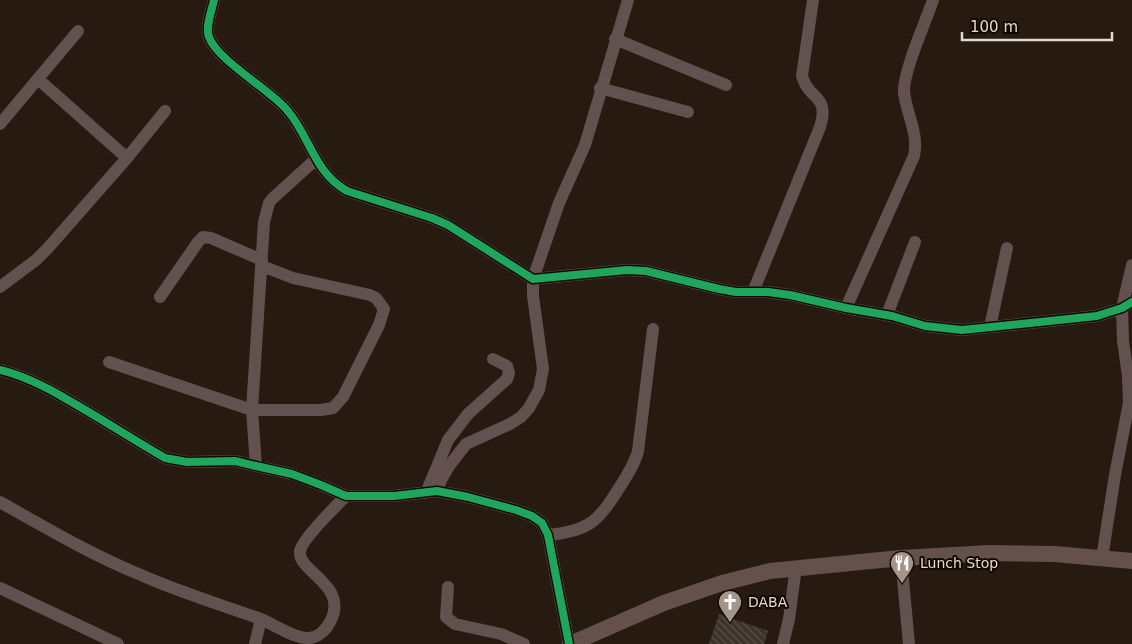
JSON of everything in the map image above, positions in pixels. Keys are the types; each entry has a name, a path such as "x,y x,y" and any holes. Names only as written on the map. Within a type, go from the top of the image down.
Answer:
{"main road":[{"path":"570,644 635,615 689,594 746,576 796,567 946,555 1022,553 1132,561"}],"street":[{"path":"214,0 207,31 209,38 218,51 286,109 298,124 315,160 326,175 337,185 347,192 432,218 448,225 533,279 628,270 646,271 736,292 768,292 790,295 887,315 925,326 962,330 1097,316 1127,305"},
{"path":"432,492 462,448 521,417 540,390 543,369 533,296 533,279 559,203 585,145 600,88 628,0"},
{"path":"753,292 824,116 822,103 804,85 802,76 812,0"},
{"path":"846,308 914,156 916,139 904,85 933,0"},
{"path":"0,124 78,31"},
{"path":"615,39 726,85"},
{"path":"38,80 127,158"},
{"path":"600,88 688,112"},
{"path":"0,287 36,260 48,248 127,158 165,111"},
{"path":"256,466 252,410 264,222 270,203 315,160"},
{"path":"109,362 252,410 321,410 333,408 343,396 379,325 384,309 376,298 370,295 293,278 211,238 203,237 160,297"},
{"path":"887,315 916,242"},
{"path":"990,327 1007,248"},
{"path":"1102,558 1115,475 1130,403 1123,341 1132,265"},
{"path":"548,536 575,531 588,525 606,509 636,459 653,329"},
{"path":"432,492 448,440 468,414 508,379 507,366 501,361 493,359"},
{"path":"0,370 27,378 44,387 102,419 165,458 187,462 235,462 256,466 292,474 346,496 394,496 432,492 484,502 532,516 542,524 548,536 570,644"},
{"path":"0,502 59,536 142,576 308,639 321,633 331,621 334,606 329,589 306,566 300,551 303,544 346,496"},
{"path":"901,558 909,644"},
{"path":"783,644 789,619 796,567"},
{"path":"448,587 446,617 449,621 501,634 524,644"},
{"path":"0,588 118,644"},
{"path":"255,644 261,620"}],"building":[{"name":"DABA","path":"719,614 768,631 764,644 709,644"}],"cycle path":[{"path":"214,0 208,28 209,37 214,46 232,65 287,110 302,132 319,164 336,183 347,191 432,218 448,225 533,279 627,270 646,271 719,289 736,292 768,292 790,295 892,316 925,326 962,330 1097,316 1122,308 1132,302"},
{"path":"0,370 27,379 52,391 165,458 187,462 235,461 292,474 346,496 394,496 437,491 468,497 532,516 542,523 548,535 569,644"}],"place":[{"name":"Lunch Stop","path":"902,584"},
{"name":"DABA","path":"730,623"}]}
